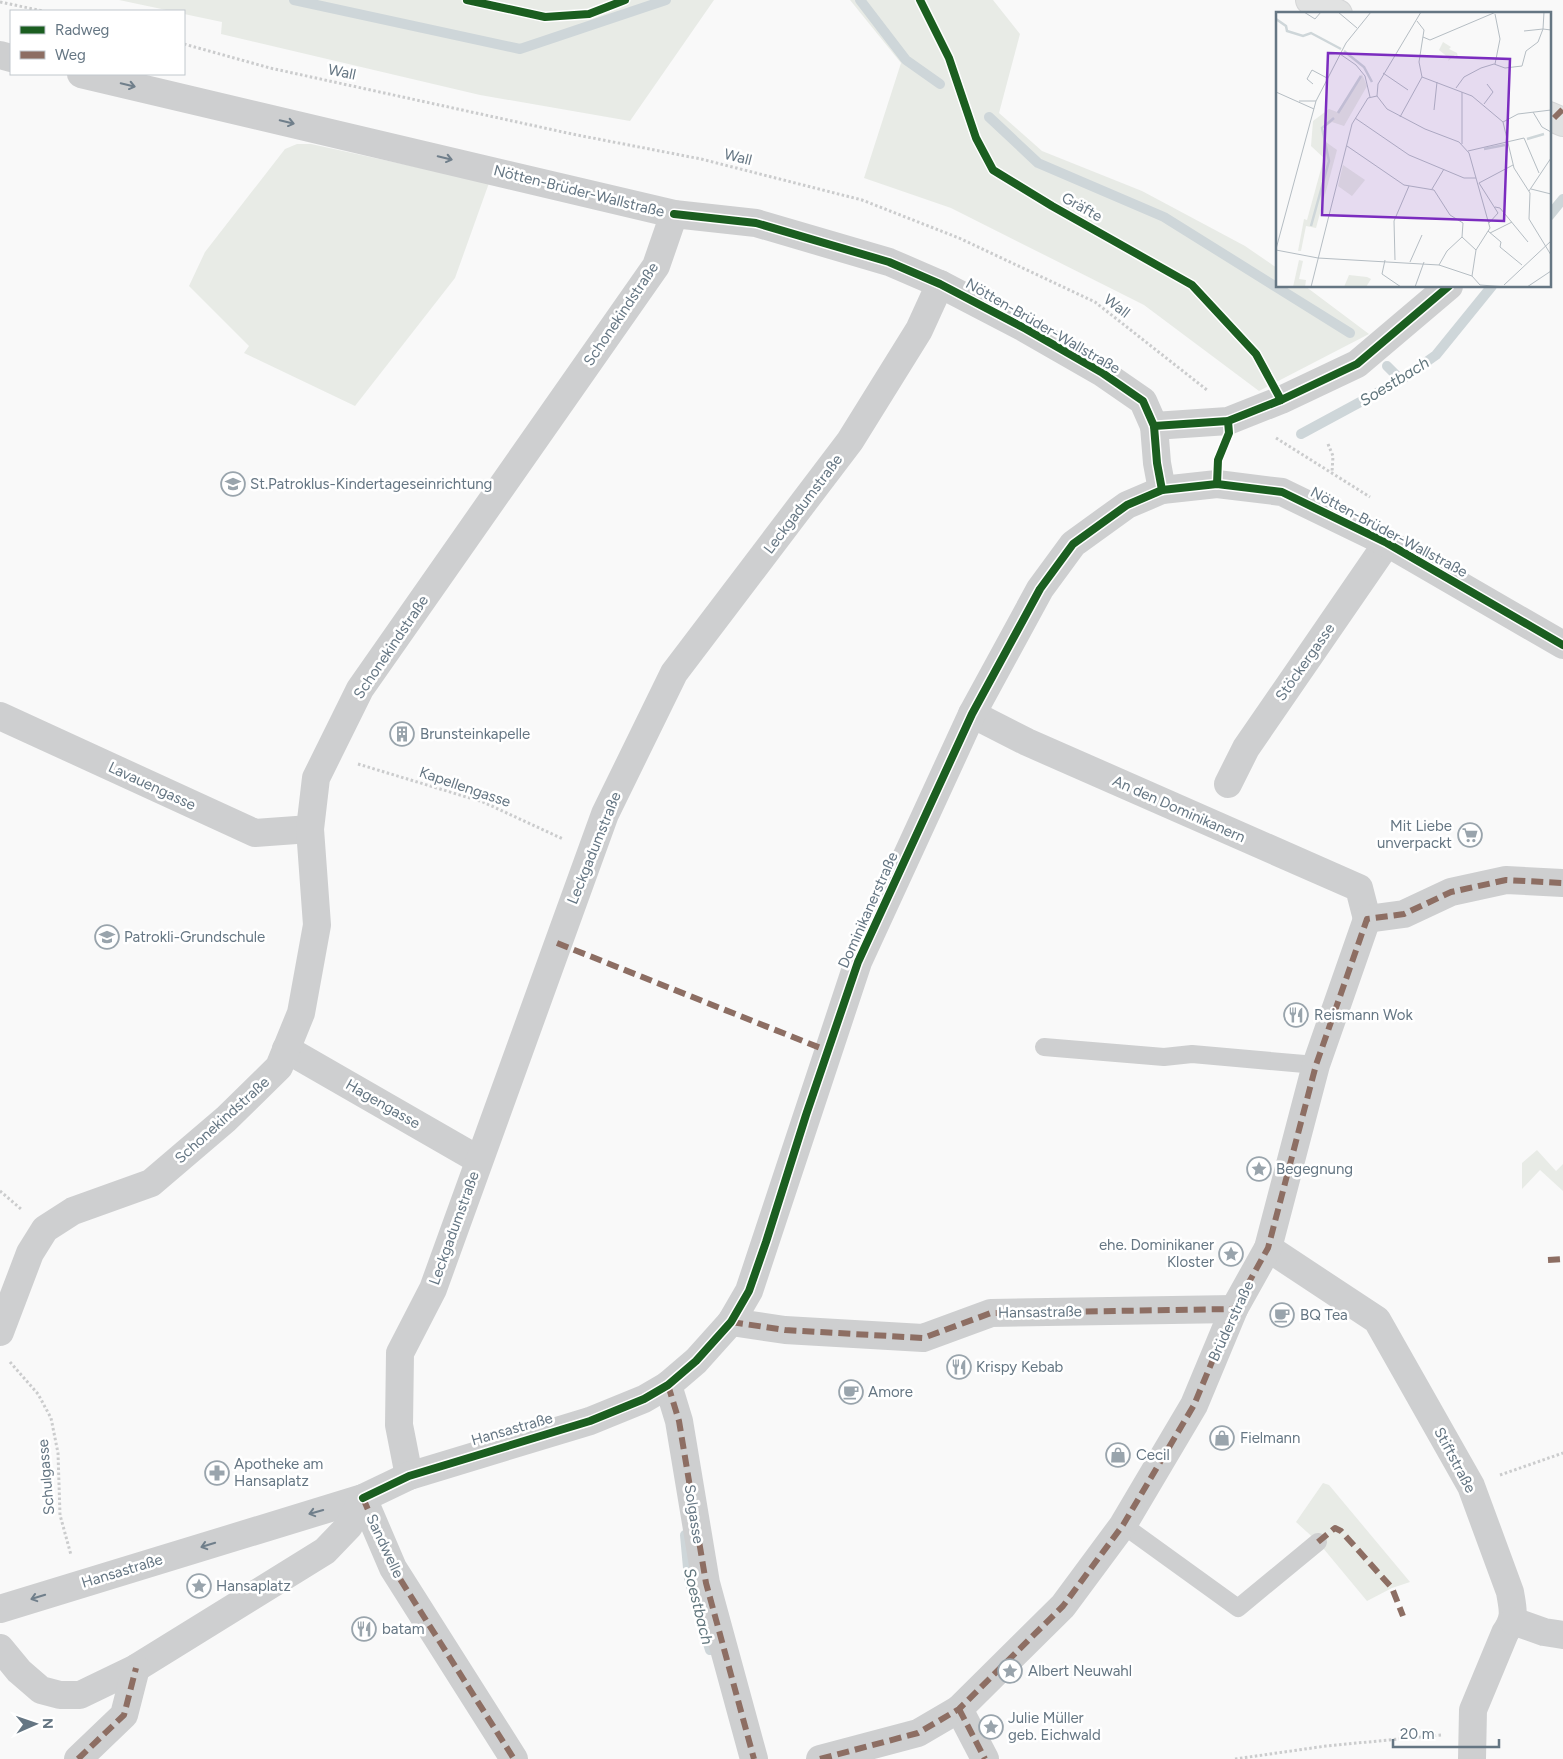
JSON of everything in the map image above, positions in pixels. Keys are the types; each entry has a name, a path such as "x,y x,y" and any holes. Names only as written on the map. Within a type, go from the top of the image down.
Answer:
{"street":[{"name":"Nötten-Brüder-Wallstraße","path":"85,75 674,214 756,223 889,262 940,284 1026,329 1101,372 1143,401 1154,426 1156,463 1162,490 1218,484 1282,492 1387,543 1563,644"},
{"name":"Schonekindstraße","path":"0,1332 30,1253 45,1229 73,1212 150,1183 226,1119 279,1067 301,1013 317,925 310,829 316,778 360,689 656,266 674,214"},
{"name":"Leckgadumstraße","path":"409,1476 399,1425 400,1353 433,1289 604,814 674,673 850,441 919,330 940,284"},
{"path":"1154,426 1235,419 1281,400 1357,364 1447,288"},
{"name":"Dominikanerstraße","path":"668,1385 696,1362 731,1322 749,1291 858,962 972,714 1040,589 1073,544 1127,505 1162,490"},
{"name":"Stöckergasse","path":"1228,784 1246,748 1387,543"},
{"name":"An den Dominikanern","path":"972,714 1027,742 1359,888 1367,919"},
{"name":"Lavauengasse","path":"0,716 255,833 310,829"},
{"path":"1367,919 1404,914 1451,892 1506,880 1563,883"},
{"name":"Brüderstraße","path":"820,1759 918,1733 959,1710 1063,1606 1123,1525 1194,1405 1234,1309 1268,1248 1316,1065 1367,919"},
{"name":"Hagengasse","path":"286,1049 479,1160"},
{"name":"Stiftstraße","path":"1268,1248 1377,1320 1472,1486 1510,1592 1513,1621"},
{"name":"Hansastraße","path":"731,1322 785,1330 923,1338 992,1313 1234,1309"},
{"name":"Hansastraße","path":"0,1609 363,1498 409,1476 590,1421 644,1399 668,1385"},
{"name":"Solgasse","path":"668,1385 679,1421 706,1583 754,1759"},
{"name":"Sandwelle","path":"0,1648 19,1671 41,1690 60,1695 80,1694 136,1668 325,1551 349,1526 363,1498"},
{"name":"Sandwelle","path":"363,1498 393,1568 514,1759"},
{"path":"1472,1759 1473,1710 1505,1633 1513,1621 1544,1632 1563,1635"},
{"path":"78,1759 124,1715 136,1668"},
{"path":"959,1710 985,1759"}],"lane":[{"path":"1044,1047 1164,1057 1192,1054 1316,1065"},
{"path":"1123,1525 1238,1608 1318,1542"}],"path":[{"path":"467,0 545,17 589,14 625,0"},
{"path":"0,2 38,10"},
{"path":"1235,419 1332,472 1377,501"},
{"path":"1328,444 1333,456 1332,472"},
{"path":"1472,1486 1563,1453"},
{"path":"1235,1759 1326,1746 1472,1732"}],"shaded area":[{"path":"119,0 714,0 630,121 480,95 221,34 222,22 185,14 185,10 166,10"},
{"path":"850,0 993,0 1020,34 999,113 1042,151 1142,191 1245,246 1276,267 1276,288 1308,288 1369,334 1259,391 1144,305 951,208 864,178 901,63"},
{"path":"297,144 311,144 489,183 455,278 355,406 244,353 249,346 189,286 205,252 285,149"},
{"path":"1537,1150 1556,1171 1563,1164 1563,1191 1540,1170 1522,1189 1522,1163"},
{"path":"1323,1483 1329,1485 1410,1582 1392,1588 1367,1601 1318,1542 1296,1522"}],"waterway":[{"path":"294,0 520,49 666,0"},
{"path":"860,0 906,60 940,84"},
{"path":"989,117 1038,163 1164,217 1276,287"},
{"name":"Soestbach","path":"1550,215 1563,199"},
{"path":"1278,288 1350,333"},
{"name":"Soestbach","path":"1301,434 1401,380 1436,355 1490,288"},
{"path":"1387,366 1401,380"},
{"name":"Soestbach","path":"685,1535 689,1579 710,1650"}],"marked path":[{"path":"1554,118 1563,109"},
{"path":"820,1759 918,1733 959,1709 1063,1606 1123,1525 1194,1405 1234,1309 1268,1248 1316,1065 1367,919 1404,914 1451,892 1506,880 1563,883"},
{"path":"557,943 828,1051"},
{"path":"1548,1260 1563,1259"},
{"path":"731,1322 785,1330 923,1338 991,1313 1234,1309"},
{"path":"668,1385 679,1421 706,1583 754,1759"},
{"path":"363,1498 393,1568 514,1759"},
{"path":"1318,1542 1335,1528 1341,1531 1392,1588 1403,1616"},
{"path":"78,1759 124,1715 136,1668"},
{"path":"959,1709 985,1759"}],"cycle path":[{"path":"467,0 545,17 589,14 625,0"},
{"name":"Gräfte","path":"920,0 949,58 976,138 993,170 1052,206 1192,285 1256,354 1281,400"},
{"path":"674,214 756,223 889,262 940,284 1026,329 1101,372 1143,401 1154,426 1157,463 1162,490"},
{"path":"1154,426 1228,421 1281,400 1357,364 1447,288"},
{"path":"1217,484 1218,460 1229,433 1228,421"},
{"path":"363,1498 409,1476 590,1421 644,1399 668,1385 696,1361 731,1322 749,1291 858,962 972,714 1040,589 1073,544 1127,505 1162,490 1217,484 1282,492 1387,543 1563,645"}],"place":[{"name":"St.Patroklus-Kindertageseinrichtung","path":"233,484"},
{"name":"Brunsteinkapelle","path":"402,734"},
{"name":"Mit Liebe unverpackt","path":"1470,835"},
{"name":"Patrokli-Grundschule","path":"107,937"},
{"name":"Reismann Wok","path":"1296,1015"},
{"name":"Begegnung","path":"1259,1169"},
{"name":"ehe. Dominikaner Kloster","path":"1231,1254"},
{"name":"BQ Tea","path":"1282,1315"},
{"name":"Krispy Kebab","path":"959,1367"},
{"name":"Amore","path":"851,1392"},
{"name":"Fielmann","path":"1222,1438"},
{"name":"Cecil","path":"1118,1455"},
{"name":"Apotheke am Hansaplatz","path":"217,1473"},
{"name":"Hansaplatz","path":"199,1586"},
{"name":"batam","path":"364,1629"},
{"name":"Albert Neuwahl","path":"1010,1671"},
{"name":"Julie Müller geb. Eichwald","path":"991,1727"}]}
